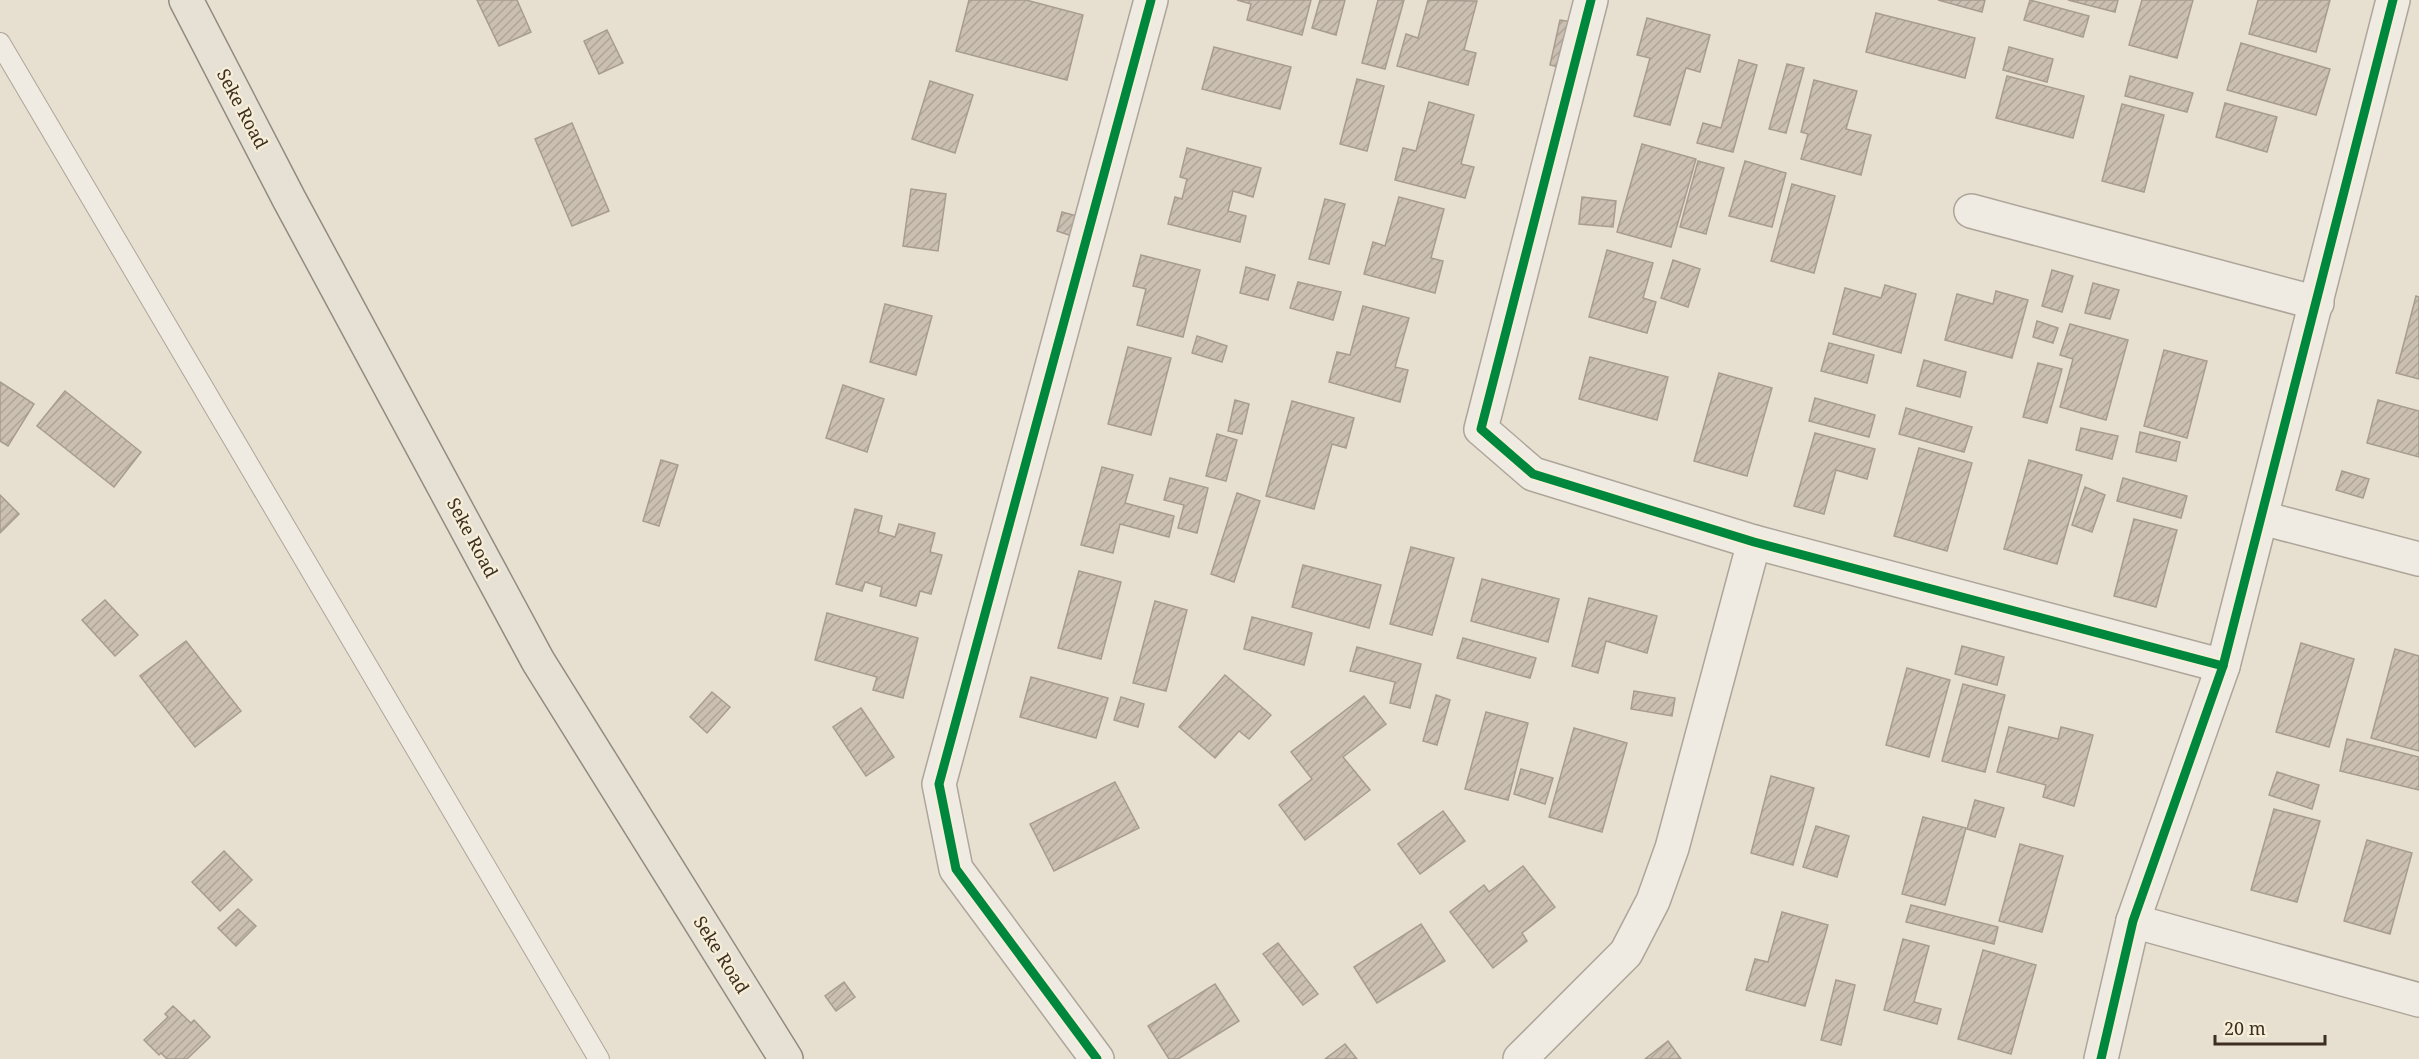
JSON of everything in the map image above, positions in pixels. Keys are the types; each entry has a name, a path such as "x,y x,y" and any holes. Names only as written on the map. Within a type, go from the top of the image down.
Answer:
{"main road":[{"name":"Seke Road","path":"186,0 289,199 538,660 786,1059"}],"street":[{"path":"1097,1059 956,869 939,784 1151,0"},
{"path":"1591,0 1481,429 1533,474 1754,542 2223,666"},
{"path":"2101,1059 2133,921 2223,666 2393,0"},
{"path":"1971,212 2316,303"},
{"path":"2262,518 2419,559"},
{"path":"1520,1059 1626,953 1653,901 1672,848 1754,542"},
{"path":"2133,921 2419,1000"}],"lane":[{"path":"0,43 599,1059"}],"building":[{"path":"477,0 517,0 531,32 499,46"},
{"path":"969,0 1026,0 1083,15 1067,80 956,51"},
{"path":"1237,0 1311,0 1302,35 1247,20 1251,4"},
{"path":"1320,0 1345,0 1336,35 1312,28"},
{"path":"1378,0 1404,0 1385,69 1362,63"},
{"path":"1428,0 1477,1 1464,50 1476,53 1468,85 1397,66 1406,34 1418,38"},
{"path":"1938,0 1985,0 1982,12"},
{"path":"2030,0 2089,16 2083,37 2024,20"},
{"path":"2068,0 2118,0 2115,12"},
{"path":"2142,0 2193,0 2177,58 2129,45"},
{"path":"2258,0 2330,0 2316,52 2249,34"},
{"path":"1876,13 1975,38 1965,78 1866,52"},
{"path":"1647,18 1710,35 1700,72 1686,68 1670,125 1634,116 1650,58 1637,55"},
{"path":"1560,20 1573,22 1563,68 1550,65"},
{"path":"607,30 623,63 599,74 584,41"},
{"path":"2241,43 2330,69 2316,115 2227,90"},
{"path":"1214,47 1291,67 1280,109 1202,89"},
{"path":"2009,47 2053,59 2047,82 2003,70"},
{"path":"1739,60 1757,65 1733,152 1697,143 1703,123 1721,128"},
{"path":"1787,64 1804,68 1786,133 1769,129"},
{"path":"2007,76 2084,96 2073,138 1996,118"},
{"path":"2130,76 2193,93 2187,112 2125,96"},
{"path":"1357,79 1384,86 1367,151 1340,144"},
{"path":"1814,80 1857,91 1846,129 1871,135 1861,175 1801,159 1808,134 1801,132"},
{"path":"930,81 973,95 955,153 912,139"},
{"path":"1429,102 1474,115 1461,164 1474,167 1465,198 1395,180 1403,148 1416,151"},
{"path":"2225,103 2277,117 2267,152 2216,137"},
{"path":"2122,104 2164,115 2144,192 2102,181"},
{"path":"572,123 609,211 572,226 535,139"},
{"path":"1642,144 1696,159 1671,247 1617,232"},
{"path":"1187,148 1261,168 1253,197 1233,191 1228,211 1246,216 1240,242 1168,224 1175,197 1182,199 1187,179 1180,177"},
{"path":"1698,161 1724,168 1706,234 1680,227"},
{"path":"1745,161 1786,173 1772,227 1729,216"},
{"path":"1792,184 1835,196 1814,273 1771,261"},
{"path":"911,189 946,194 938,251 903,246"},
{"path":"1399,197 1444,209 1431,258 1443,261 1435,293 1364,274 1373,242 1385,246"},
{"path":"1582,197 1616,201 1613,227 1579,224"},
{"path":"1325,199 1345,204 1329,264 1309,259"},
{"path":"1062,212 1077,216 1072,236 1057,231"},
{"path":"1607,250 1653,263 1643,298 1656,302 1647,333 1589,317"},
{"path":"1141,255 1200,270 1183,337 1137,325 1146,289 1133,286"},
{"path":"1673,260 1700,269 1688,307 1661,298"},
{"path":"1246,267 1275,275 1268,300 1240,293"},
{"path":"2052,270 2073,276 2062,312 2042,306"},
{"path":"1298,282 1341,292 1333,320 1290,308"},
{"path":"2093,283 2119,290 2110,319 2085,313"},
{"path":"1885,285 1916,294 1901,353 1833,334 1845,288 1881,298"},
{"path":"1996,291 2028,300 2012,358 1945,340 1957,294 1993,304"},
{"path":"2416,296 2419,297 2419,379 2396,373"},
{"path":"885,304 932,316 916,375 870,362"},
{"path":"1363,306 1409,318 1395,367 1408,370 1400,402 1329,382 1337,352 1350,355"},
{"path":"2037,321 2058,328 2053,343 2033,337"},
{"path":"2070,324 2128,340 2106,420 2060,407 2073,359 2060,355"},
{"path":"1197,336 1227,346 1222,362 1192,353"},
{"path":"1829,343 1874,355 1867,383 1821,371"},
{"path":"1128,347 1171,358 1151,435 1108,424"},
{"path":"2164,350 2207,361 2187,438 2144,426"},
{"path":"1590,357 1668,377 1657,420 1579,399"},
{"path":"1924,360 1966,372 1960,397 1917,386"},
{"path":"2038,363 2062,369 2047,423 2023,417"},
{"path":"1719,373 1772,388 1747,476 1694,461"},
{"path":"0,382 34,404 8,446 0,441"},
{"path":"843,385 884,399 867,452 826,438"},
{"path":"65,391 141,452 114,487 37,426"},
{"path":"1815,398 1875,415 1869,437 1809,421"},
{"path":"1235,400 1249,404 1242,434 1228,431"},
{"path":"2378,400 2419,411 2419,457 2367,443"},
{"path":"1292,401 1354,418 1346,448 1332,444 1314,509 1266,496"},
{"path":"1906,408 1972,427 1964,452 1899,434"},
{"path":"2081,428 2118,436 2112,459 2076,450"},
{"path":"2140,432 2180,442 2176,461 2136,452"},
{"path":"1815,433 1875,449 1867,479 1836,470 1824,514 1794,506"},
{"path":"1217,434 1237,440 1226,481 1206,476"},
{"path":"1919,448 1972,463 1947,551 1894,536"},
{"path":"661,460 678,465 659,526 643,521"},
{"path":"2029,460 2082,475 2057,564 2004,549"},
{"path":"1102,467 1133,475 1125,503 1174,516 1169,537 1120,524 1113,553 1081,545"},
{"path":"2342,471 2369,479 2363,498 2336,490"},
{"path":"1170,478 1208,488 1197,533 1178,528 1184,505 1164,500"},
{"path":"2123,478 2187,496 2181,518 2117,501"},
{"path":"2085,487 2105,495 2092,532 2072,525"},
{"path":"1237,493 1260,501 1234,582 1211,574"},
{"path":"0,495 19,514 0,533"},
{"path":"855,509 882,516 878,532 895,537 899,524 935,533 930,552 942,555 931,594 920,591 916,606 880,596 882,587 865,582 862,591 836,584"},
{"path":"2134,519 2177,530 2156,607 2114,596"},
{"path":"1411,547 1454,558 1432,635 1390,624"},
{"path":"1303,565 1381,585 1369,628 1292,607"},
{"path":"1079,571 1121,582 1101,659 1058,648"},
{"path":"1482,579 1559,599 1548,642 1471,621"},
{"path":"1589,598 1657,616 1647,653 1606,641 1598,673 1572,666"},
{"path":"105,600 138,635 115,656 82,620"},
{"path":"1155,601 1187,610 1166,691 1133,683"},
{"path":"827,613 918,638 903,698 873,690 877,677 815,660"},
{"path":"1252,617 1312,633 1304,665 1244,649"},
{"path":"1463,638 1536,658 1530,678 1457,658"},
{"path":"186,641 241,711 195,747 140,676"},
{"path":"2301,643 2354,659 2329,747 2276,732"},
{"path":"1962,646 2004,657 1997,685 1955,674"},
{"path":"1357,647 1421,664 1410,708 1390,703 1395,682 1350,671"},
{"path":"2395,649 2419,656 2419,751 2371,738"},
{"path":"1907,668 1950,680 1929,757 1886,745"},
{"path":"1225,675 1271,715 1249,739 1239,731 1215,758 1179,727"},
{"path":"1031,677 1108,698 1096,738 1020,717"},
{"path":"1963,684 2005,695 1985,772 1942,761"},
{"path":"1634,691 1675,698 1672,716 1631,709"},
{"path":"712,692 730,707 707,733 690,717"},
{"path":"1436,695 1450,700 1437,745 1423,741"},
{"path":"1364,696 1386,724 1343,757 1370,790 1305,840 1279,805 1312,779 1291,752"},
{"path":"1121,697 1144,704 1138,727 1114,720"},
{"path":"861,708 894,757 866,776 833,727"},
{"path":"1486,712 1528,723 1508,800 1465,789"},
{"path":"2009,727 2058,739 2061,727 2093,735 2074,806 2043,797 2046,785 1997,772"},
{"path":"1574,728 1627,743 1602,832 1549,817"},
{"path":"2347,739 2419,757 2419,790 2340,771"},
{"path":"1521,769 1553,778 1545,804 1514,794"},
{"path":"2277,772 2319,785 2312,809 2269,795"},
{"path":"1771,776 1814,788 1793,865 1751,853"},
{"path":"1115,782 1139,828 1054,871 1030,824"},
{"path":"1975,800 2004,808 1995,837 1967,829"},
{"path":"2274,809 2320,821 2297,902 2251,890"},
{"path":"1443,811 1465,841 1420,874 1398,844"},
{"path":"1923,817 1966,828 1945,905 1902,894"},
{"path":"1816,826 1849,836 1837,877 1803,867"},
{"path":"2367,840 2412,853 2390,934 2344,921"},
{"path":"2020,844 2063,856 2042,932 1999,921"},
{"path":"224,851 252,880 220,911 192,882"},
{"path":"1523,866 1555,907 1522,933 1527,941 1493,968 1450,912 1484,885 1489,892"},
{"path":"1911,905 1998,927 1994,944 1906,922"},
{"path":"238,909 256,926 236,946 218,928"},
{"path":"1782,912 1828,925 1805,1006 1746,990 1755,959 1768,962"},
{"path":"1421,924 1445,961 1377,1003 1354,967"},
{"path":"1903,939 1929,946 1914,1002 1941,1009 1937,1024 1884,1010"},
{"path":"1278,943 1318,994 1303,1005 1263,954"},
{"path":"1983,950 2036,965 2011,1054 1958,1039"},
{"path":"1836,980 1855,985 1841,1045 1821,1040"},
{"path":"844,982 855,997 836,1011 825,996"},
{"path":"1215,984 1239,1021 1178,1059 1169,1059 1148,1026"},
{"path":"173,1006 191,1023 194,1020 210,1037 187,1059 167,1059 161,1053 159,1055 144,1040 168,1017 165,1014"},
{"path":"1668,1041 1681,1059 1645,1059"},
{"path":"1345,1044 1357,1059 1325,1059"}],"cycle path":[{"path":"1097,1059 956,869 939,784 1151,0"},
{"path":"1591,0 1481,429 1533,474 1754,542 2223,666"},
{"path":"2101,1059 2133,921 2223,666 2393,0"}]}
